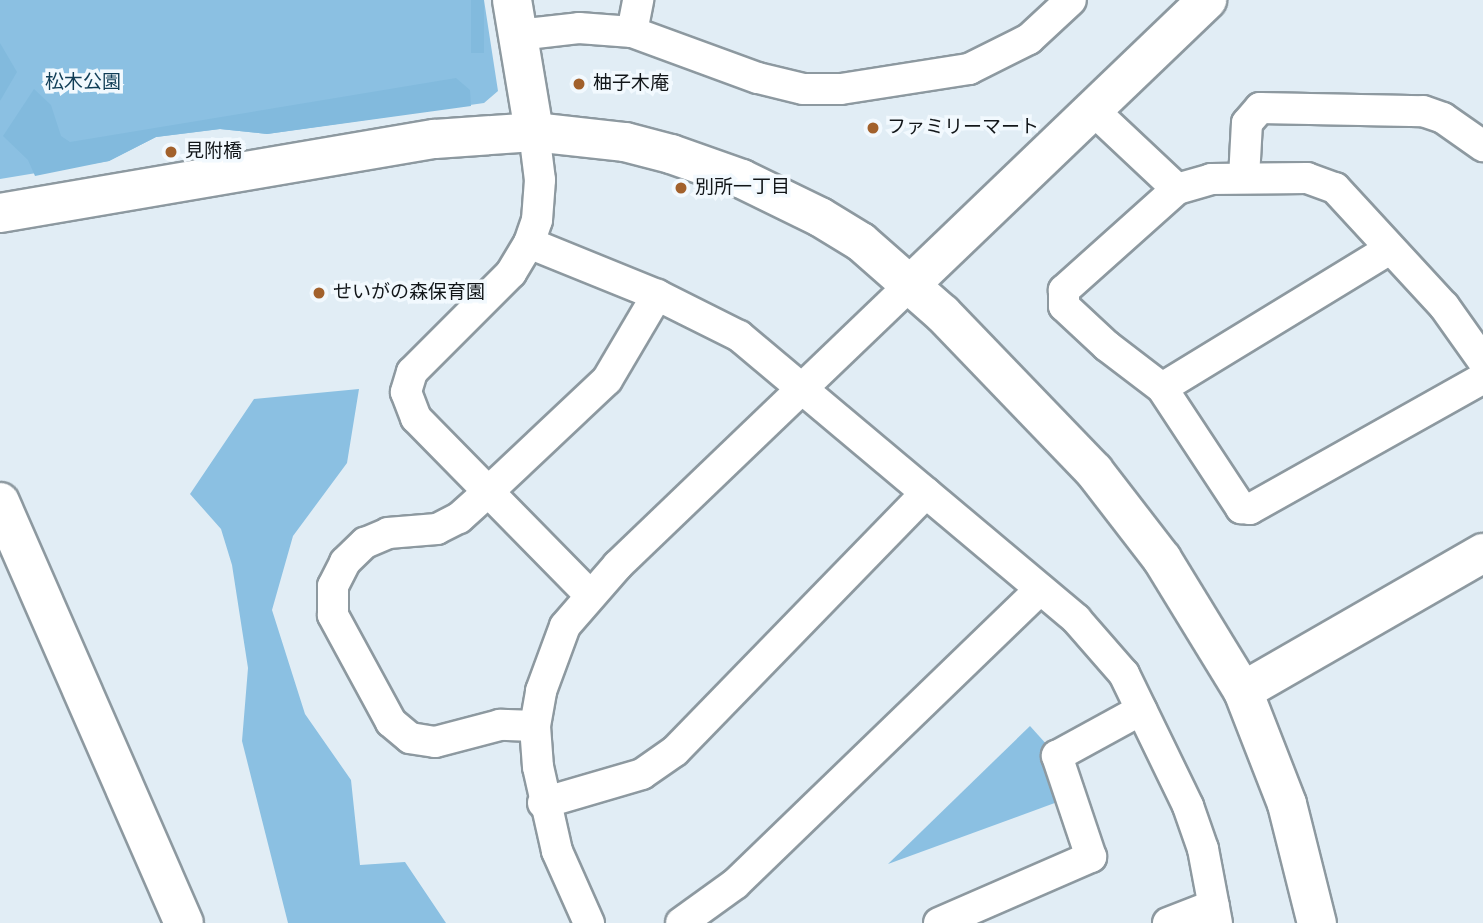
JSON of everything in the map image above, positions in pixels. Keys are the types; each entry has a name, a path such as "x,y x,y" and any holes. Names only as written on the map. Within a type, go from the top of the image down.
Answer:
{"street":[{"path":"632,32 638,0"},
{"path":"589,594 416,418 406,392 412,373 512,273 529,243 537,220 540,180 515,17 579,28 632,32 758,78 803,89 841,89 969,69 1029,39 1071,0"},
{"path":"589,923 571,888 543,803 535,726 550,659 565,626 589,594 1207,0"},
{"path":"1244,178 1247,123 1260,108 1423,111 1443,118 1483,146"},
{"path":"1093,110 1177,189"},
{"path":"0,213 435,139 534,132 625,142 719,170 820,217 912,283 1102,481 1184,592 1243,691 1287,804 1317,923"},
{"path":"1483,361 1444,306 1390,248 1363,213 1335,188 1307,178 1211,179 1177,189 1064,290 1064,306 1107,346 1162,388 1241,508 1250,509 1483,377"},
{"path":"529,243 656,295 739,336 803,387 1040,589 1105,650 1141,710 1188,806 1216,914 1168,923"},
{"path":"1162,388 1390,248"},
{"path":"535,726 500,724 435,742 410,738 390,722 333,615 333,586 345,562 365,543 388,533 437,529 459,517 488,492 607,380 656,295"},
{"path":"543,803 642,774 675,751 926,493"},
{"path":"0,502 184,923"},
{"path":"1243,691 1483,553"},
{"path":"681,923 735,884 1040,589"},
{"path":"939,923 1091,857 1057,756 1141,710"}],"green space":[{"name":"松木公園","path":"0,0 484,0 498,91 484,103 267,134 220,129 156,137 109,161 0,179"},
{"path":"359,389 347,463 293,536 272,610 305,714 351,780 360,865 405,862 446,923 288,923 242,741 248,668 232,565 221,529 190,494 254,399"},
{"path":"1030,726 1057,756 1071,797 888,864"}],"shaded area":[{"path":"471,0 484,0 484,53 471,53"},
{"path":"0,43 17,72 0,101"},
{"path":"456,78 470,90 471,106 267,134 220,129 156,137 109,161 35,176 28,160 3,136 34,89 51,105 61,136 70,142"}],"place":[{"name":"柚子木庵","path":"579,84"},
{"name":"ファミリーマート","path":"873,128"},
{"name":"見附橋","path":"171,152"},
{"name":"別所一丁目","path":"681,188"},
{"name":"せいがの森保育園","path":"319,293"}]}
